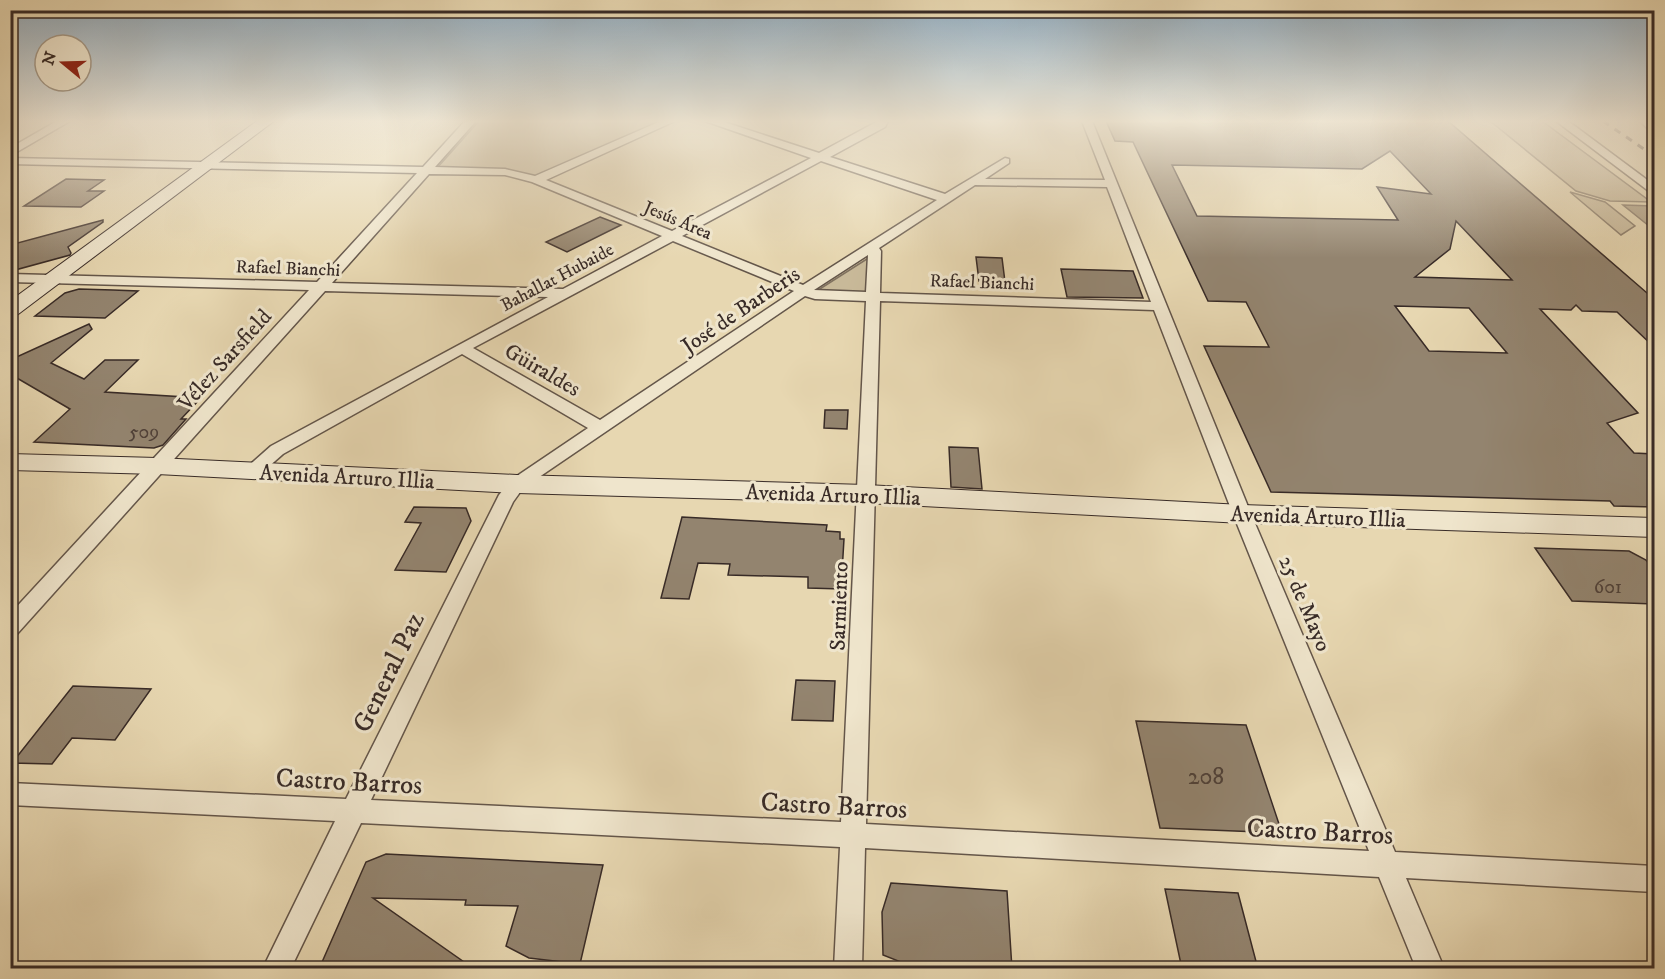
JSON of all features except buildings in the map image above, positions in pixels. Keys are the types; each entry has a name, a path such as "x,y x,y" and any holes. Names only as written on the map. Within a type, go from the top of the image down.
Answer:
{"main road":[{"path":"10,312 206,167"},
{"name":"Avenida Arturo Illia","path":"10,462 157,466 511,492 866,494 1242,514 1654,529"}],"street":[{"name":"Jesús Área","path":"293,167 505,172 536,180 803,291"},
{"name":"Vélez Sarsfield","path":"10,628 430,167"},
{"path":"536,180 566,167"},
{"name":"Bahallat Hubaide","path":"252,472 276,450 564,293 805,167"},
{"path":"848,167 947,199"},
{"name":"José de Barberis","path":"511,492 803,291 996,167"},
{"name":"25 de Mayo","path":"1104,167 1242,514 1389,865 1430,969"},
{"path":"1623,167 1654,189"},
{"path":"972,182 1111,184"},
{"name":"Sarmiento","path":"848,969 875,251 872,246"},
{"name":"Rafael Bianchi","path":"10,278 564,293"},
{"name":"Rafael Bianchi","path":"803,291 820,296 1159,306"},
{"name":"Güiraldes","path":"462,348 601,428"},
{"name":"General Paz","path":"277,969 351,811 511,492"},
{"name":"Castro Barros","path":"10,794 1654,879"}],"shaded area":[{"path":"558,167 532,178 510,170 437,168"},
{"path":"1546,167 1603,167 1651,202 1610,201 1576,191"},
{"path":"1570,192 1605,202 1635,226 1621,235"},
{"path":"1623,205 1654,206 1654,230"},
{"path":"870,257 869,295 815,292"}]}
